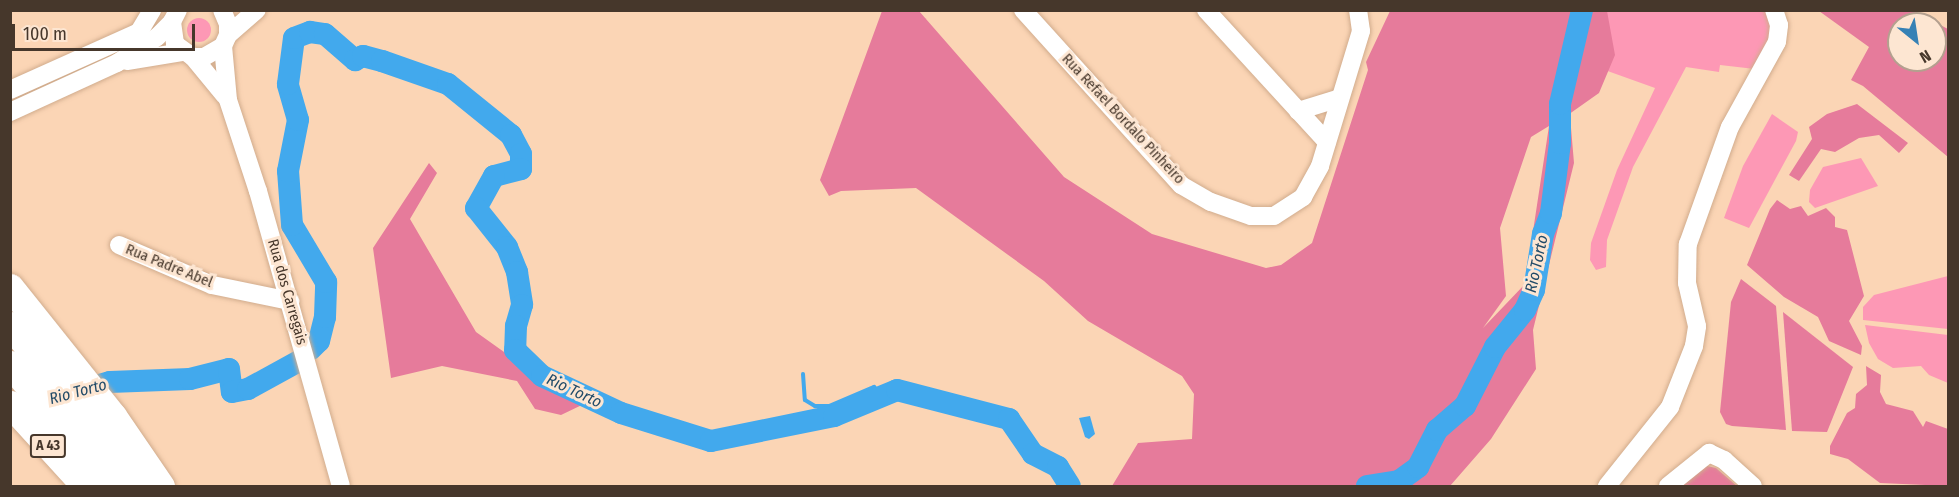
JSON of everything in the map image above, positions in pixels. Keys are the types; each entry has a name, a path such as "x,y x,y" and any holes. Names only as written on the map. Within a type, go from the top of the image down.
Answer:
{"highway":[{"path":"10,287 113,416 161,486"},
{"path":"10,326 142,486"},
{"name":"A 43","path":"10,364 111,486"},
{"name":"A 43","path":"10,404 85,486"}],"street":[{"path":"10,90 139,32 152,10"},
{"name":"Rua dos Carregais","path":"222,10 228,24 226,41 228,100 290,301 341,486"},
{"path":"117,63 188,55 204,57 226,41 257,10"},
{"name":"Rua Refael Bordalo Pinheiro","path":"1023,10 1181,184 1211,202 1251,216 1274,216 1290,208 1313,181 1361,31 1358,10"},
{"path":"1206,10 1327,142"},
{"path":"1607,486 1670,407 1694,346 1697,326 1687,283 1688,244 1730,127 1767,63 1779,25 1774,10"},
{"path":"10,112 117,63 157,37 174,14"},
{"name":"Rua dos Carregais","path":"174,14 171,33 228,100"},
{"path":"1298,111 1340,98"},
{"name":"Rua Padre Abel","path":"119,245 212,285 290,301"},
{"path":"1668,486 1709,453 1724,459 1753,486"}],"shaded area":[{"path":"882,11 919,11 1064,177 1152,234 1266,268 1281,265 1312,243 1368,70 1366,62 1390,11 1607,11 1615,55 1599,93 1565,117 1570,116 1574,163 1533,330 1536,369 1491,439 1450,486 1112,486 1138,443 1192,439 1194,394 1182,376 1088,321 1044,281 916,188 841,191 829,196 820,180","holes":["1549,126 1525,284 1483,328 1506,296 1500,228 1531,137"]},
{"path":"1604,11 1768,11 1774,30 1755,69 1720,65 1719,72 1686,67 1633,167 1607,240 1606,267 1596,270 1590,260 1591,243 1617,170 1655,88 1602,69"},
{"path":"1819,11 1915,12 1887,12 1887,72 1947,72 1948,29 1948,157 1863,86 1851,80 1869,47"},
{"path":"194,18 204,18 211,25 211,35 204,42 194,42 187,35 187,25"},
{"path":"1857,104 1908,143 1899,153 1879,135 1859,138 1835,152 1821,149 1799,181 1789,175 1812,139 1809,127 1827,114"},
{"path":"1772,114 1798,132 1796,141 1749,228 1724,218 1743,166"},
{"path":"1861,158 1878,186 1815,208 1809,202 1810,190 1823,167"},
{"path":"429,163 437,173 410,219 476,332 543,380 586,403 561,415 535,409 517,381 442,366 391,378 373,248"},
{"path":"1777,200 1790,209 1801,206 1808,216 1826,208 1835,217 1835,227 1847,230 1864,296 1849,321 1862,346 1861,355 1829,341 1818,317 1784,297 1747,265 1770,209"},
{"path":"1948,276 1948,329 1863,320 1863,307 1874,295"},
{"path":"1741,279 1776,306 1786,430 1732,426 1726,424 1720,412 1731,302"},
{"path":"1783,312 1853,367 1827,432 1792,431"},
{"path":"1865,325 1948,335 1948,383 1929,375 1921,366 1893,368 1878,359 1869,343"},
{"path":"1866,366 1881,375 1880,392 1886,404 1913,411 1923,427 1926,421 1948,429 1948,486 1880,483 1848,459 1830,454 1830,446 1847,413 1855,408 1856,394 1867,385"},
{"path":"1703,465 1716,468 1737,486 1674,486"}],"water":[{"path":"1090,416 1095,434 1089,439 1085,437 1079,418"}],"waterway":[{"name":"Rio Torto","path":"1367,486 1399,481 1418,467 1437,430 1465,406 1495,347 1525,310 1534,290 1543,234 1551,213 1560,143 1560,104 1582,10"},
{"name":"Rio Torto","path":"311,349 319,341 325,317 326,282 292,225 288,171 298,120 288,84 294,38 310,32 325,34 355,60 363,56 448,84 511,135 521,154 521,169 494,176 476,208 507,247 517,272 522,305 516,326 515,350 542,376 621,413 711,441 834,416 897,390 1009,419 1033,454 1058,467 1070,486"},
{"name":"Rio Torto","path":"75,392 110,382 190,379 229,369 232,392 248,389 299,361"},
{"path":"803,374 805,400 815,406 829,406 874,387 885,396"}]}
